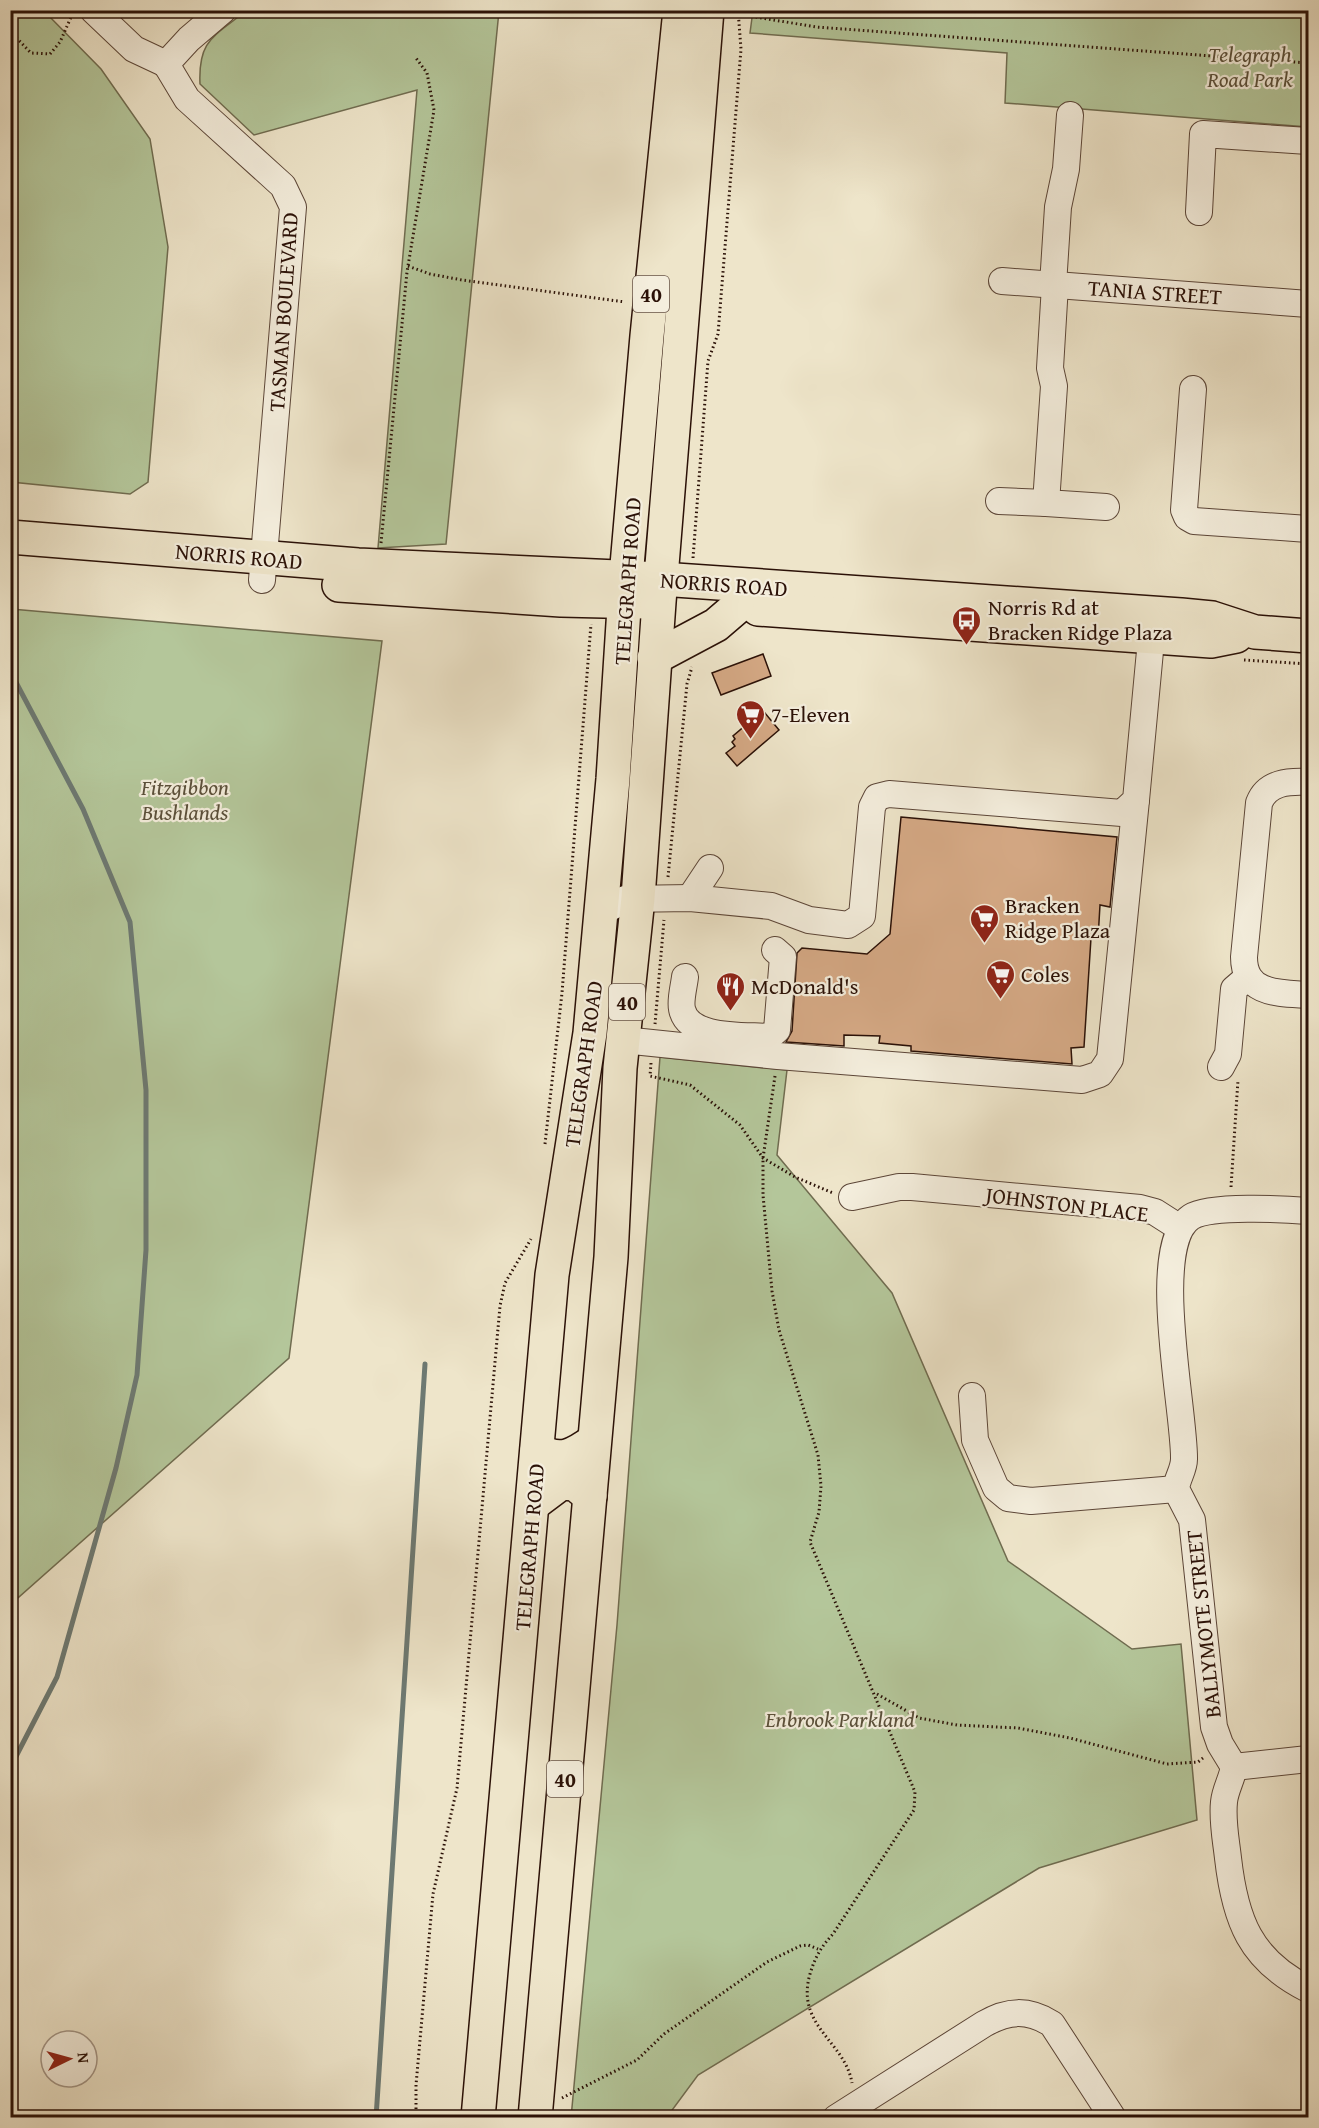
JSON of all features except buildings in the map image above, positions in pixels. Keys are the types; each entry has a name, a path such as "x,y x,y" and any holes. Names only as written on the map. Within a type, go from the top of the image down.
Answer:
{"main road":[{"name":"TELEGRAPH ROAD","path":"478,2118 556,1245 583,1090 601,913 625,589 650,306 714,12"},
{"name":"TELEGRAPH ROAD","path":"535,2118 611,1257 616,1125 638,1042 665,899 654,658 714,12"},
{"name":"NORRIS ROAD","path":"10,537 504,597 625,589"},
{"name":"NORRIS ROAD","path":"10,560 263,568 381,566 625,589 1152,625 1211,641 1255,632 1308,636"},
{"name":"NORRIS ROAD","path":"660,591 737,607 1152,625"},
{"path":"654,658 716,625 737,607"},
{"path":"537,1450 562,1458 574,1455 594,1441"},
{"path":"533,1504 561,1483 575,1484 590,1496"}],"street":[{"path":"93,10 134,49 166,64 189,39 223,10"},
{"name":"TASMAN BOULEVARD","path":"166,64 187,99 283,186 293,207 263,568"},
{"path":"1047,503 1054,386 1050,368 1058,207 1066,169 1070,115"},
{"path":"1199,212 1203,134 1308,141"},
{"name":"TANIA STREET","path":"1002,281 1308,304"},
{"path":"1193,388 1184,510 1187,518 1194,521 1308,529"},
{"path":"999,501 1107,507"},
{"path":"638,1042 778,1056 1082,1080 1100,1074 1110,1059 1152,625"},
{"path":"1308,782 1290,782 1272,786 1261,796 1258,803 1244,957 1248,977 1265,990 1308,995"},
{"path":"601,913 620,900 665,899 771,906 809,920 848,925 862,916 872,807 877,797 905,793 1122,813 1136,800"},
{"path":"665,899 710,868"},
{"path":"685,977 682,1010 689,1023 703,1032 769,1037 777,1030 783,957 775,950"},
{"path":"1229,1071 1228,1054 1234,989 1248,977"},
{"name":"JOHNSTON PLACE","path":"852,1197 899,1187 912,1187 1128,1207 1155,1212 1180,1228 1198,1214 1263,1208 1308,1211"},
{"path":"972,1396 975,1440 996,1488 1008,1498 1031,1502 1176,1489 1184,1459 1170,1306 1174,1249 1180,1228"},
{"name":"BALLYMOTE STREET","path":"1176,1489 1192,1521 1214,1727 1220,1744 1234,1767"},
{"path":"1308,1759 1234,1767 1226,1791 1223,1811 1231,1888 1237,1913 1249,1937 1266,1960 1287,1977 1308,1989"},
{"path":"836,2118 984,2024 1004,2014 1020,2012 1036,2016 1052,2024 1113,2118"}],"path":[{"path":"10,31 31,53 50,54 60,42 70,17 77,10"},
{"path":"714,12 816,27 1308,63"},
{"path":"693,558 692,540 708,361 717,339 719,322 741,49 714,12"},
{"path":"381,566 408,266 434,110 427,73 416,58"},
{"path":"408,266 430,274 462,280 650,306"},
{"path":"545,1146 562,993 591,622"},
{"path":"590,631 597,630"},
{"path":"695,658 687,684 665,899 638,1042 650,1076 690,1085 740,1125 763,1158 831,1193 852,1197"},
{"path":"778,1056 762,1178 772,1291 779,1330 818,1455 821,1486 819,1512 810,1542 915,1792 914,1810 833,1934 818,1949 805,1995 816,2021 849,2073 854,2092"},
{"path":"1223,1211 1223,1201 1230,1197 1229,1071"},
{"path":"416,2118 416,2085 433,1894 457,1788 500,1306 505,1283 534,1231"},
{"path":"875,1694 919,1718 957,1725 1018,1728 1071,1738 1167,1764 1198,1762 1205,1756"},
{"path":"562,2098 638,2060 664,2034 767,1962 800,1946 808,1944 818,1949"}],"green space":[{"path":"247,10 499,11 446,544 378,548 417,90 254,135 200,84 202,57 210,40"},
{"name":"Telegraph Road Park","path":"753,10 1308,11 1308,127 1005,103 1007,53 750,33"},
{"path":"10,11 44,11 101,69 150,139 168,247 148,482 130,494 11,482"},
{"name":"Fitzgibbon Bushlands","path":"11,609 382,641 289,1358 11,1604"},
{"name":"Enbrook Parkland","path":"660,1057 787,1070 777,1155 892,1293 1008,1561 1132,1649 1181,1644 1197,1820 1039,1868 698,2075 667,2117 571,2118 617,1625"}],"waterway":[{"path":"10,348 10,381"},
{"path":"10,671 83,809 130,922 146,1090 146,1250 137,1375 116,1468 57,1677 10,1768"},
{"path":"376,2118 425,1364"}],"place":[{"name":"Norris Rd at Bracken Ridge Plaza","path":"967,646"},
{"name":"7-Eleven","path":"750,740"},
{"name":"Bracken Ridge Plaza","path":"984,944"},
{"name":"Coles","path":"1000,1000"},
{"name":"McDonald's","path":"730,1012"}]}
